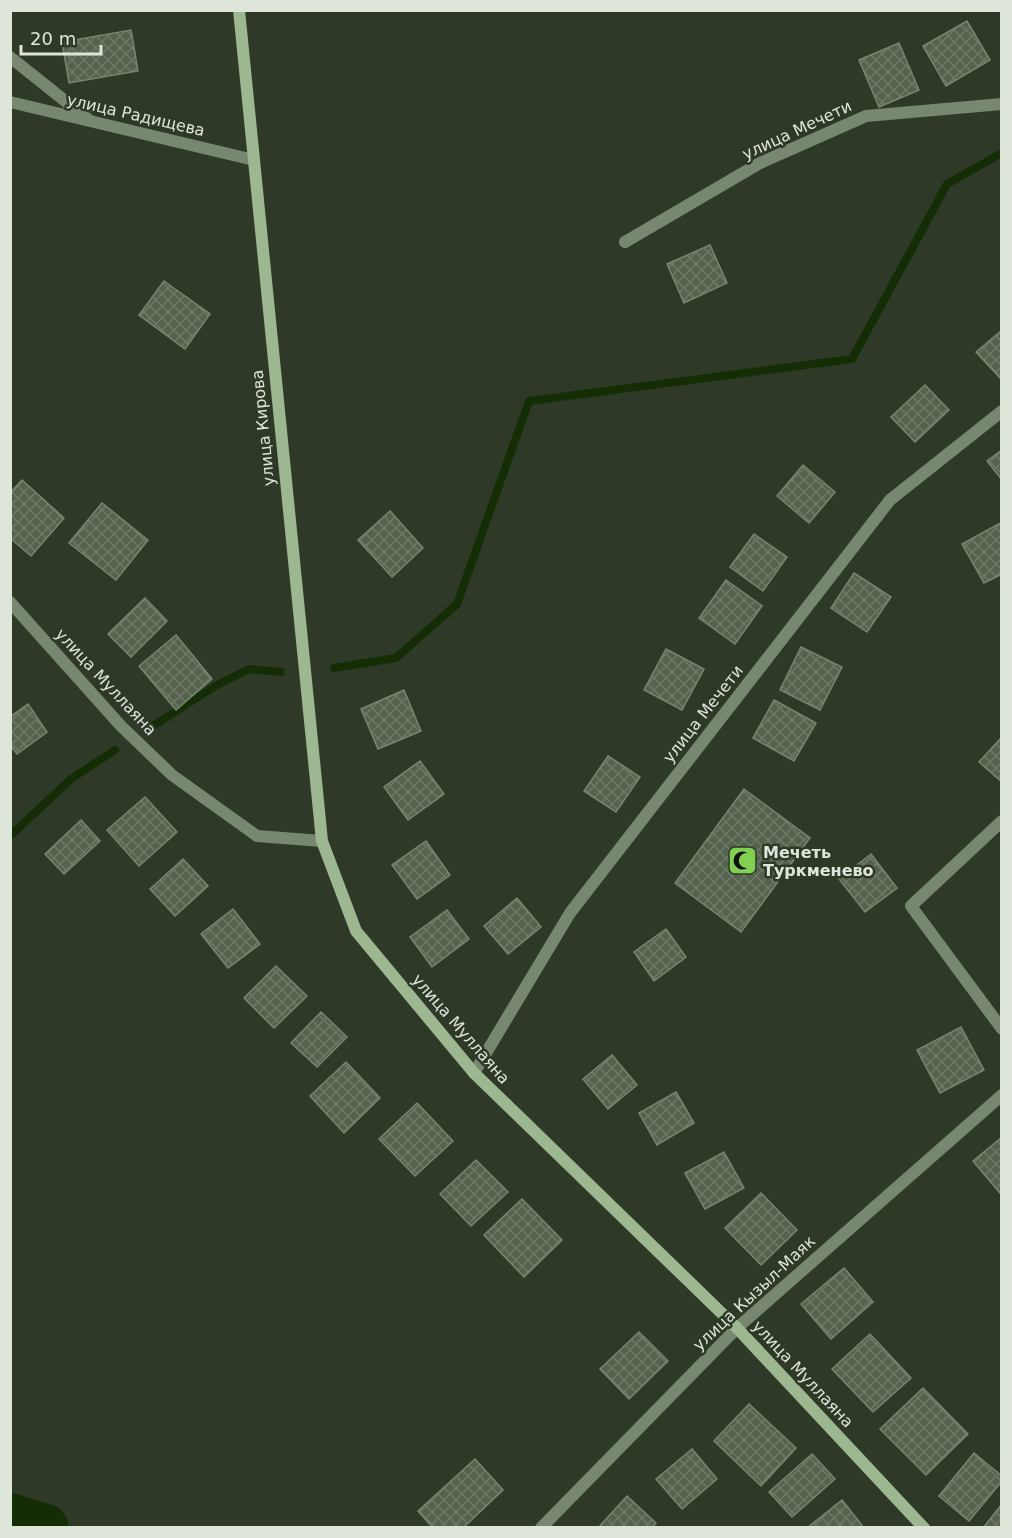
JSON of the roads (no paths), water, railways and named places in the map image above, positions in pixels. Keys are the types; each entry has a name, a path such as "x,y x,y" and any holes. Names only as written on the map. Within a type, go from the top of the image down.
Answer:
{"main road":[{"name":"улица Кирова","path":"239,10 322,842"},
{"name":"улица Муллаяна","path":"322,842 356,931 474,1073 737,1328 924,1527"}],"street":[{"path":"10,57 89,120"},
{"name":"улица Радищева","path":"10,102 254,160"},
{"name":"улица Мечети","path":"625,242 760,163 866,116 1002,104"},
{"name":"улица Мечети","path":"474,1073 570,913 890,500 1002,411"},
{"name":"улица Муллаяна","path":"10,602 121,726 171,774 257,836 322,842"},
{"path":"1002,821 911,906 1002,1029"},
{"name":"улица Кызыл-Маяк","path":"541,1527 737,1328 1002,1095"}],"waterway":[{"path":"334,668 396,658 457,604 529,401 852,359 947,184 1002,153"},
{"path":"153,726 217,685 249,669 281,672"},
{"path":"10,836 71,779 115,750"},
{"path":"10,1517 45,1528"}],"place":[{"name":"Мечеть Туркменево","path":"742,861"}]}
